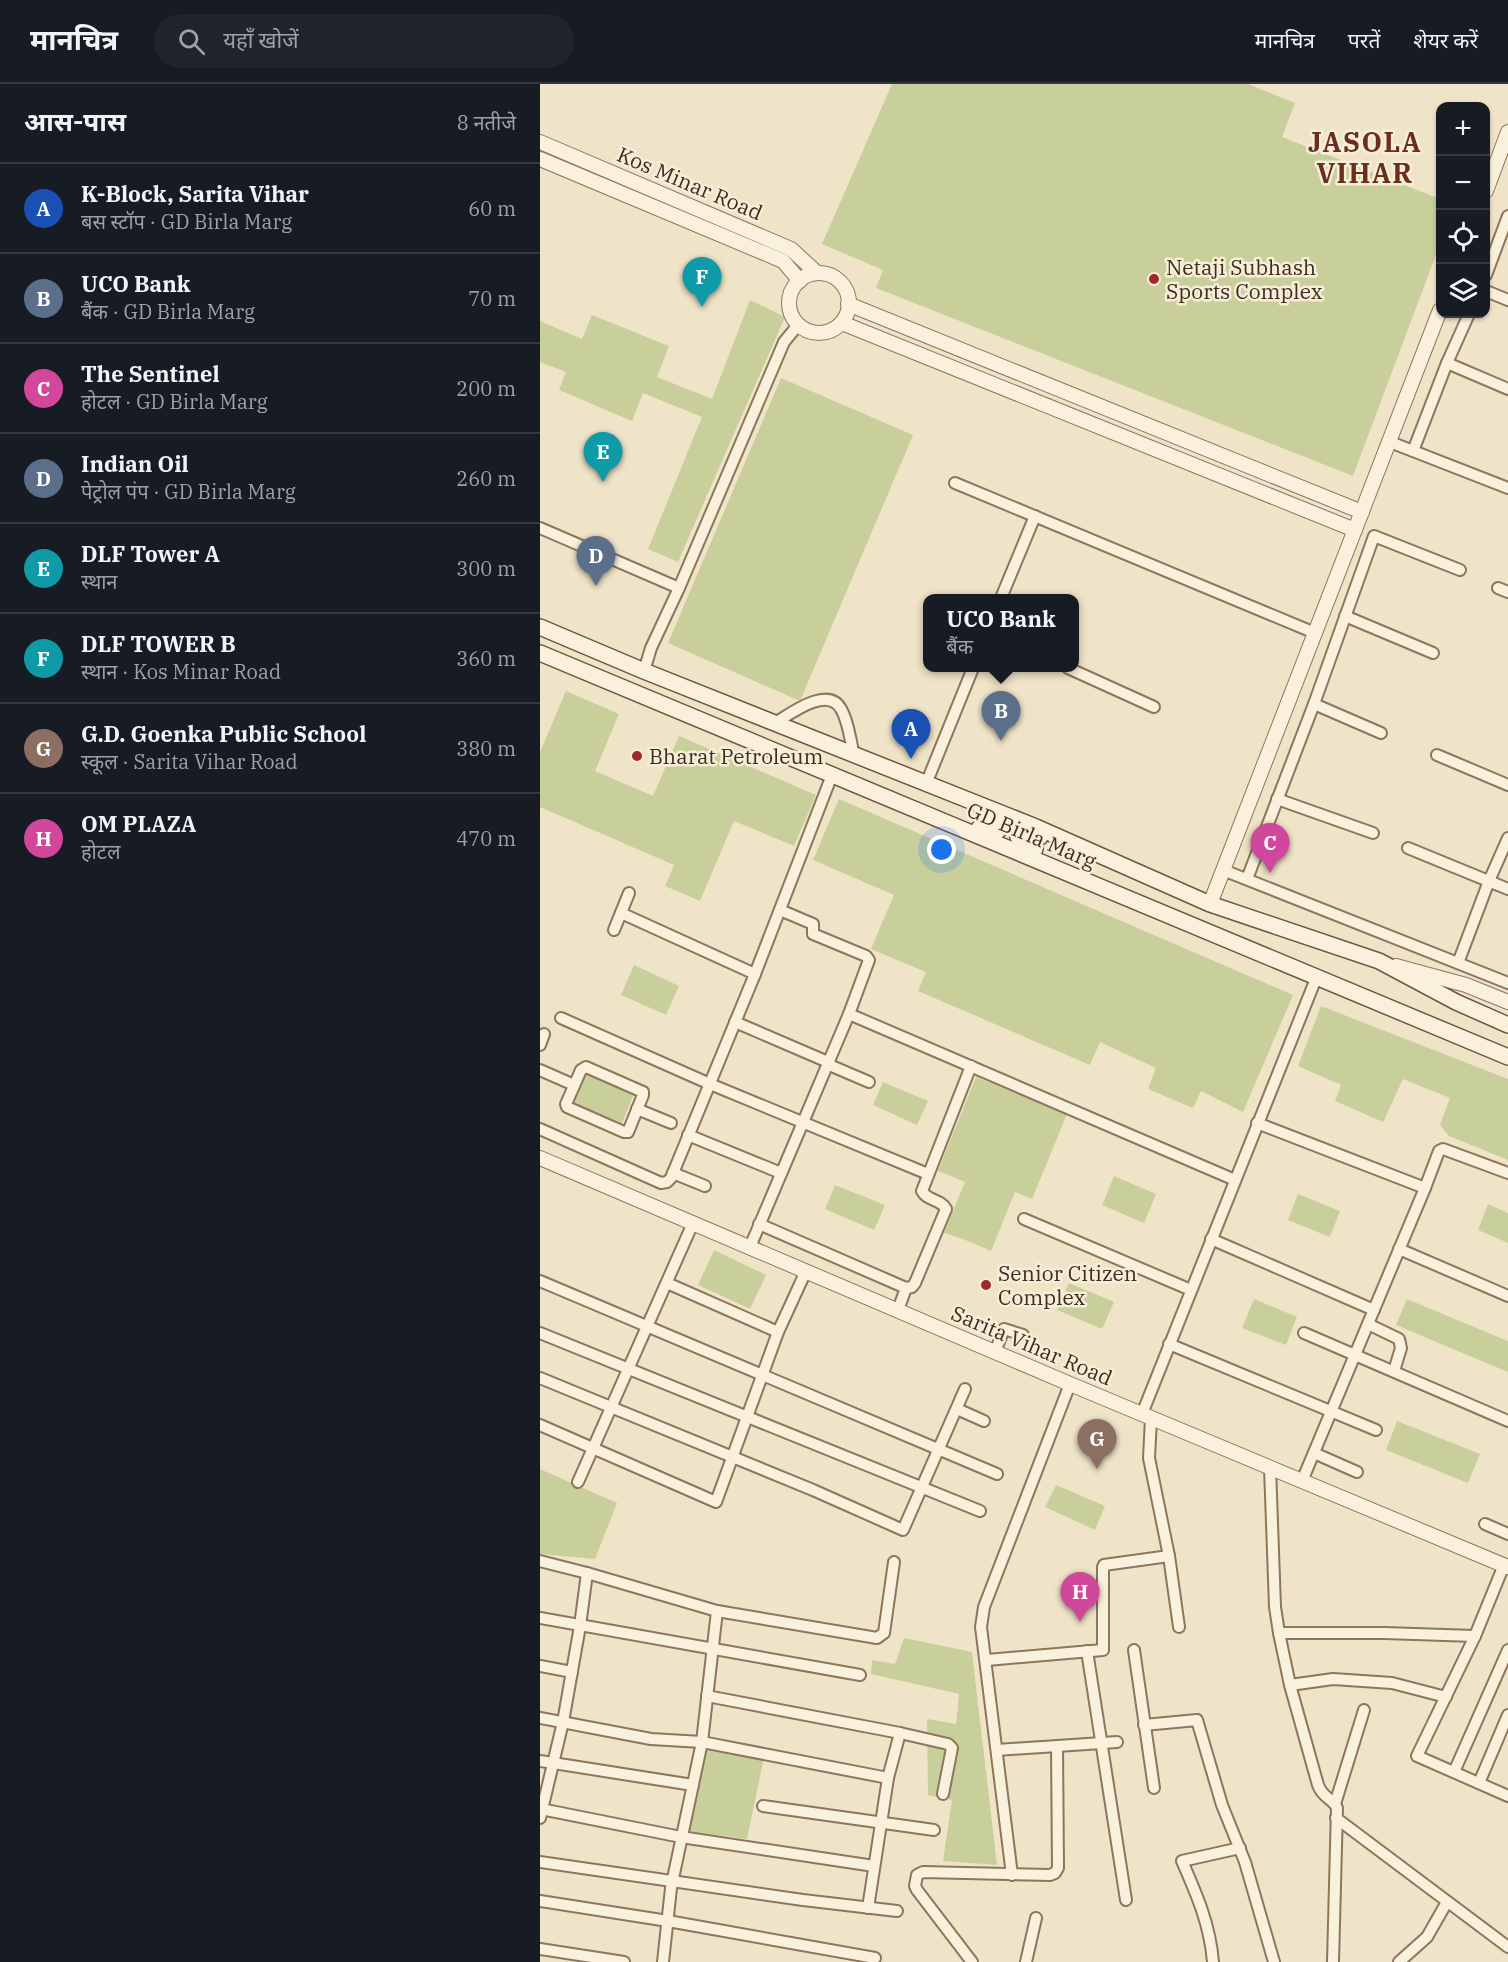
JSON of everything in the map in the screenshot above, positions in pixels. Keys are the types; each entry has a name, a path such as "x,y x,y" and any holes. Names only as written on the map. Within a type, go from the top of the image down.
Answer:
{"main road":[{"name":"GD Birla Marg","path":"540,627 1080,847 1210,904 1379,961 1456,1002 1508,1025"},
{"name":"GD Birla Marg","path":"540,653 1508,1057"},
{"path":"936,818 952,819 994,834 1000,828 998,821 955,801 946,792"},
{"path":"1080,847 1067,848 1022,832 1018,837 1021,843 1067,862 1086,880"}],"street":[{"path":"1490,178 1508,132"},
{"name":"Kos Minar Road","path":"540,142 791,249 817,273"},
{"name":"Kos Minar Road","path":"540,159 783,261 800,281"},
{"path":"1489,264 1508,216"},
{"path":"817,273 828,275 839,281 846,290 848,304 842,323 832,330 820,333 810,332 798,325 792,317 789,306 790,294 800,281 805,276 817,273"},
{"path":"1490,293 1508,300"},
{"path":"848,304 1362,512"},
{"path":"1210,904 1437,318"},
{"path":"1413,451 1467,318"},
{"path":"842,323 1355,531"},
{"path":"644,671 651,648 784,342 798,325"},
{"path":"1447,363 1508,389"},
{"path":"1390,442 1508,488"},
{"path":"955,483 1316,633"},
{"path":"1003,594 1035,516"},
{"path":"540,528 679,588"},
{"path":"1247,879 1314,704 1374,536 1460,570"},
{"path":"1345,616 1433,653"},
{"path":"926,784 971,672"},
{"path":"1077,672 1154,707"},
{"path":"775,723 820,699 833,701 841,708 854,755"},
{"path":"1314,704 1381,733"},
{"path":"1437,755 1508,785"},
{"path":"540,1129 661,1183 667,1182 673,1173 755,974 832,775"},
{"path":"1277,799 1373,833"},
{"path":"1458,963 1508,838"},
{"path":"1408,848 1508,889"},
{"path":"1223,870 1508,983"},
{"path":"614,930 629,893"},
{"path":"750,1247 868,964 868,958 813,934 813,924 780,910"},
{"path":"621,913 755,974"},
{"path":"1379,961 1466,985 1508,1002"},
{"path":"1179,1627 1169,1556 1149,1458 1147,1416 1169,1344 1317,976"},
{"path":"849,1014 1234,1180"},
{"path":"561,1018 710,1084 928,1174"},
{"path":"735,1022 868,1082"},
{"path":"759,1224 906,1288 912,1287 945,1214 944,1205 928,1198 922,1191 971,1066"},
{"path":"589,1068 641,1090 643,1095 628,1132 569,1109 567,1104 574,1085 581,1070 589,1068"},
{"path":"540,1070 574,1085"},
{"path":"638,1109 671,1123"},
{"path":"1257,1123 1425,1188"},
{"path":"688,1135 781,1173"},
{"path":"1302,1481 1439,1151 1443,1149 1508,1173"},
{"name":"Sarita Vihar Road","path":"540,1158 1070,1384 1506,1566"},
{"path":"673,1173 705,1186"},
{"path":"1024,1219 1191,1290"},
{"path":"578,1482 693,1223"},
{"path":"1211,1239 1374,1310"},
{"path":"1399,1250 1508,1296"},
{"path":"540,1425 716,1502 734,1458 778,1332 806,1271"},
{"path":"540,1281 997,1474"},
{"path":"667,1283 778,1332"},
{"path":"898,1310 906,1288"},
{"path":"1368,1324 1399,1339 1401,1348 1394,1371"},
{"path":"995,1352 1004,1329 1023,1335"},
{"path":"540,1333 980,1510"},
{"path":"1304,1333 1508,1421"},
{"path":"1169,1344 1376,1430"},
{"path":"540,1378 903,1530 965,1389"},
{"path":"1012,1875 987,1660 981,1627 984,1607 1070,1384"},
{"path":"957,1409 984,1421"},
{"path":"1314,1453 1357,1472"},
{"path":"1270,1467 1275,1607 1279,1633 1290,1685 1318,1785 1321,1794 1335,1804"},
{"path":"1485,1524 1508,1534"},
{"path":"987,1660 1103,1650 1102,1567 1169,1556"},
{"path":"540,1561 717,1611 877,1638 884,1634 894,1562"},
{"path":"1506,1566 1417,1756 1508,1796"},
{"path":"587,1573 572,1672 541,1814 874,1866"},
{"path":"663,1962 673,1880 702,1742 717,1611"},
{"path":"540,1618 860,1675"},
{"path":"1279,1633 1475,1636"},
{"path":"1134,1650 1154,1788"},
{"path":"1454,1772 1508,1650"},
{"path":"1087,1651 1126,1900"},
{"path":"540,1666 572,1672"},
{"path":"1290,1685 1333,1679 1392,1683 1446,1697"},
{"path":"707,1696 900,1733 951,1746 943,1794"},
{"path":"1333,1962 1335,1804 1364,1710"},
{"path":"1479,1782 1508,1715"},
{"path":"540,1718 651,1739 702,1742 888,1778"},
{"path":"1144,1725 1197,1720 1222,1805 1240,1848 1274,1962"},
{"path":"868,1908 888,1778 900,1733"},
{"path":"997,1750 1117,1742"},
{"path":"972,1962 917,1890 915,1886 917,1875 923,1872 1012,1875 1055,1873 1058,1868 1058,1746"},
{"path":"540,1761 693,1785"},
{"path":"763,1806 934,1830"},
{"path":"1336,1818 1508,1947"},
{"path":"1214,1962 1206,1919 1182,1861 1240,1848"},
{"path":"540,1862 897,1911"},
{"path":"540,1901 875,1958"},
{"path":"1399,1962 1427,1937 1447,1902"},
{"path":"1026,1962 1036,1918"},
{"path":"540,1949 624,1962"}],"green space":[{"name":"Netaji Subhash Sports Complex","path":"892,84 1248,84 1295,103 1282,137 1436,197 1436,255 1353,476 876,288 883,270 822,244"},
{"path":"750,300 785,317 678,562 648,549 702,417 643,393 632,421 559,390 566,372 540,362 540,321 582,339 592,315 669,346 657,377 712,399"},
{"path":"781,378 913,435 800,701 668,643"},
{"path":"566,691 619,714 595,771 653,796 679,736 816,795 794,846 734,821 700,901 665,886 674,865 540,807 540,752"},
{"path":"839,799 1293,995 1243,1112 1201,1091 1193,1108 1148,1089 1156,1068 1100,1042 1090,1065 918,991 926,972 871,949 894,895 813,860"},
{"path":"634,965 679,986 666,1015 621,995"},
{"path":"1321,1006 1508,1079 1508,1160 1449,1136 1440,1125 1450,1098 1403,1079 1383,1122 1335,1101 1341,1085 1298,1066"},
{"path":"585,1073 634,1094 622,1123 572,1102"},
{"path":"976,1077 1067,1114 1032,1199 1015,1192 991,1251 944,1233 965,1182 938,1171"},
{"path":"883,1082 928,1101 917,1125 873,1105"},
{"path":"1114,1176 1156,1194 1144,1223 1102,1205"},
{"path":"835,1185 885,1205 874,1230 825,1209"},
{"path":"1298,1194 1340,1211 1330,1237 1288,1220"},
{"path":"1488,1204 1508,1213 1508,1243 1478,1230"},
{"path":"714,1250 766,1275 750,1309 698,1285"},
{"path":"1069,1283 1114,1302 1102,1329 1057,1310"},
{"path":"1254,1299 1297,1317 1286,1345 1242,1328"},
{"path":"1407,1299 1508,1341 1508,1372 1396,1325"},
{"path":"1397,1421 1480,1454 1468,1483 1386,1450"},
{"path":"540,1469 617,1503 595,1559 540,1554"},
{"path":"1056,1485 1105,1506 1095,1530 1045,1507"},
{"path":"904,1638 972,1652 997,1865 943,1861 952,1800 928,1795 927,1719 956,1724 959,1694 871,1674 872,1660 895,1664"},
{"path":"704,1746 764,1757 747,1839 687,1831"}],"place":[{"name":"Netaji Subhash Sports Complex","path":"1154,279"},
{"name":"DLF TOWER B","path":"702,307"},
{"name":"DLF Tower A","path":"603,482"},
{"name":"Indian Oil","path":"596,586"},
{"name":"UCO Bank","path":"1001,741"},
{"name":"Bharat Petroleum","path":"637,756"},
{"name":"K-Block, Sarita Vihar","path":"911,759"},
{"name":"The Sentinel","path":"1270,873"},
{"name":"Senior Citizen Complex","path":"986,1285"},
{"name":"G.D. Goenka Public School","path":"1097,1469"},
{"name":"OM PLAZA","path":"1080,1622"}],"district":[{"name":"JASOLA VIHAR","path":"1365,156"}]}
